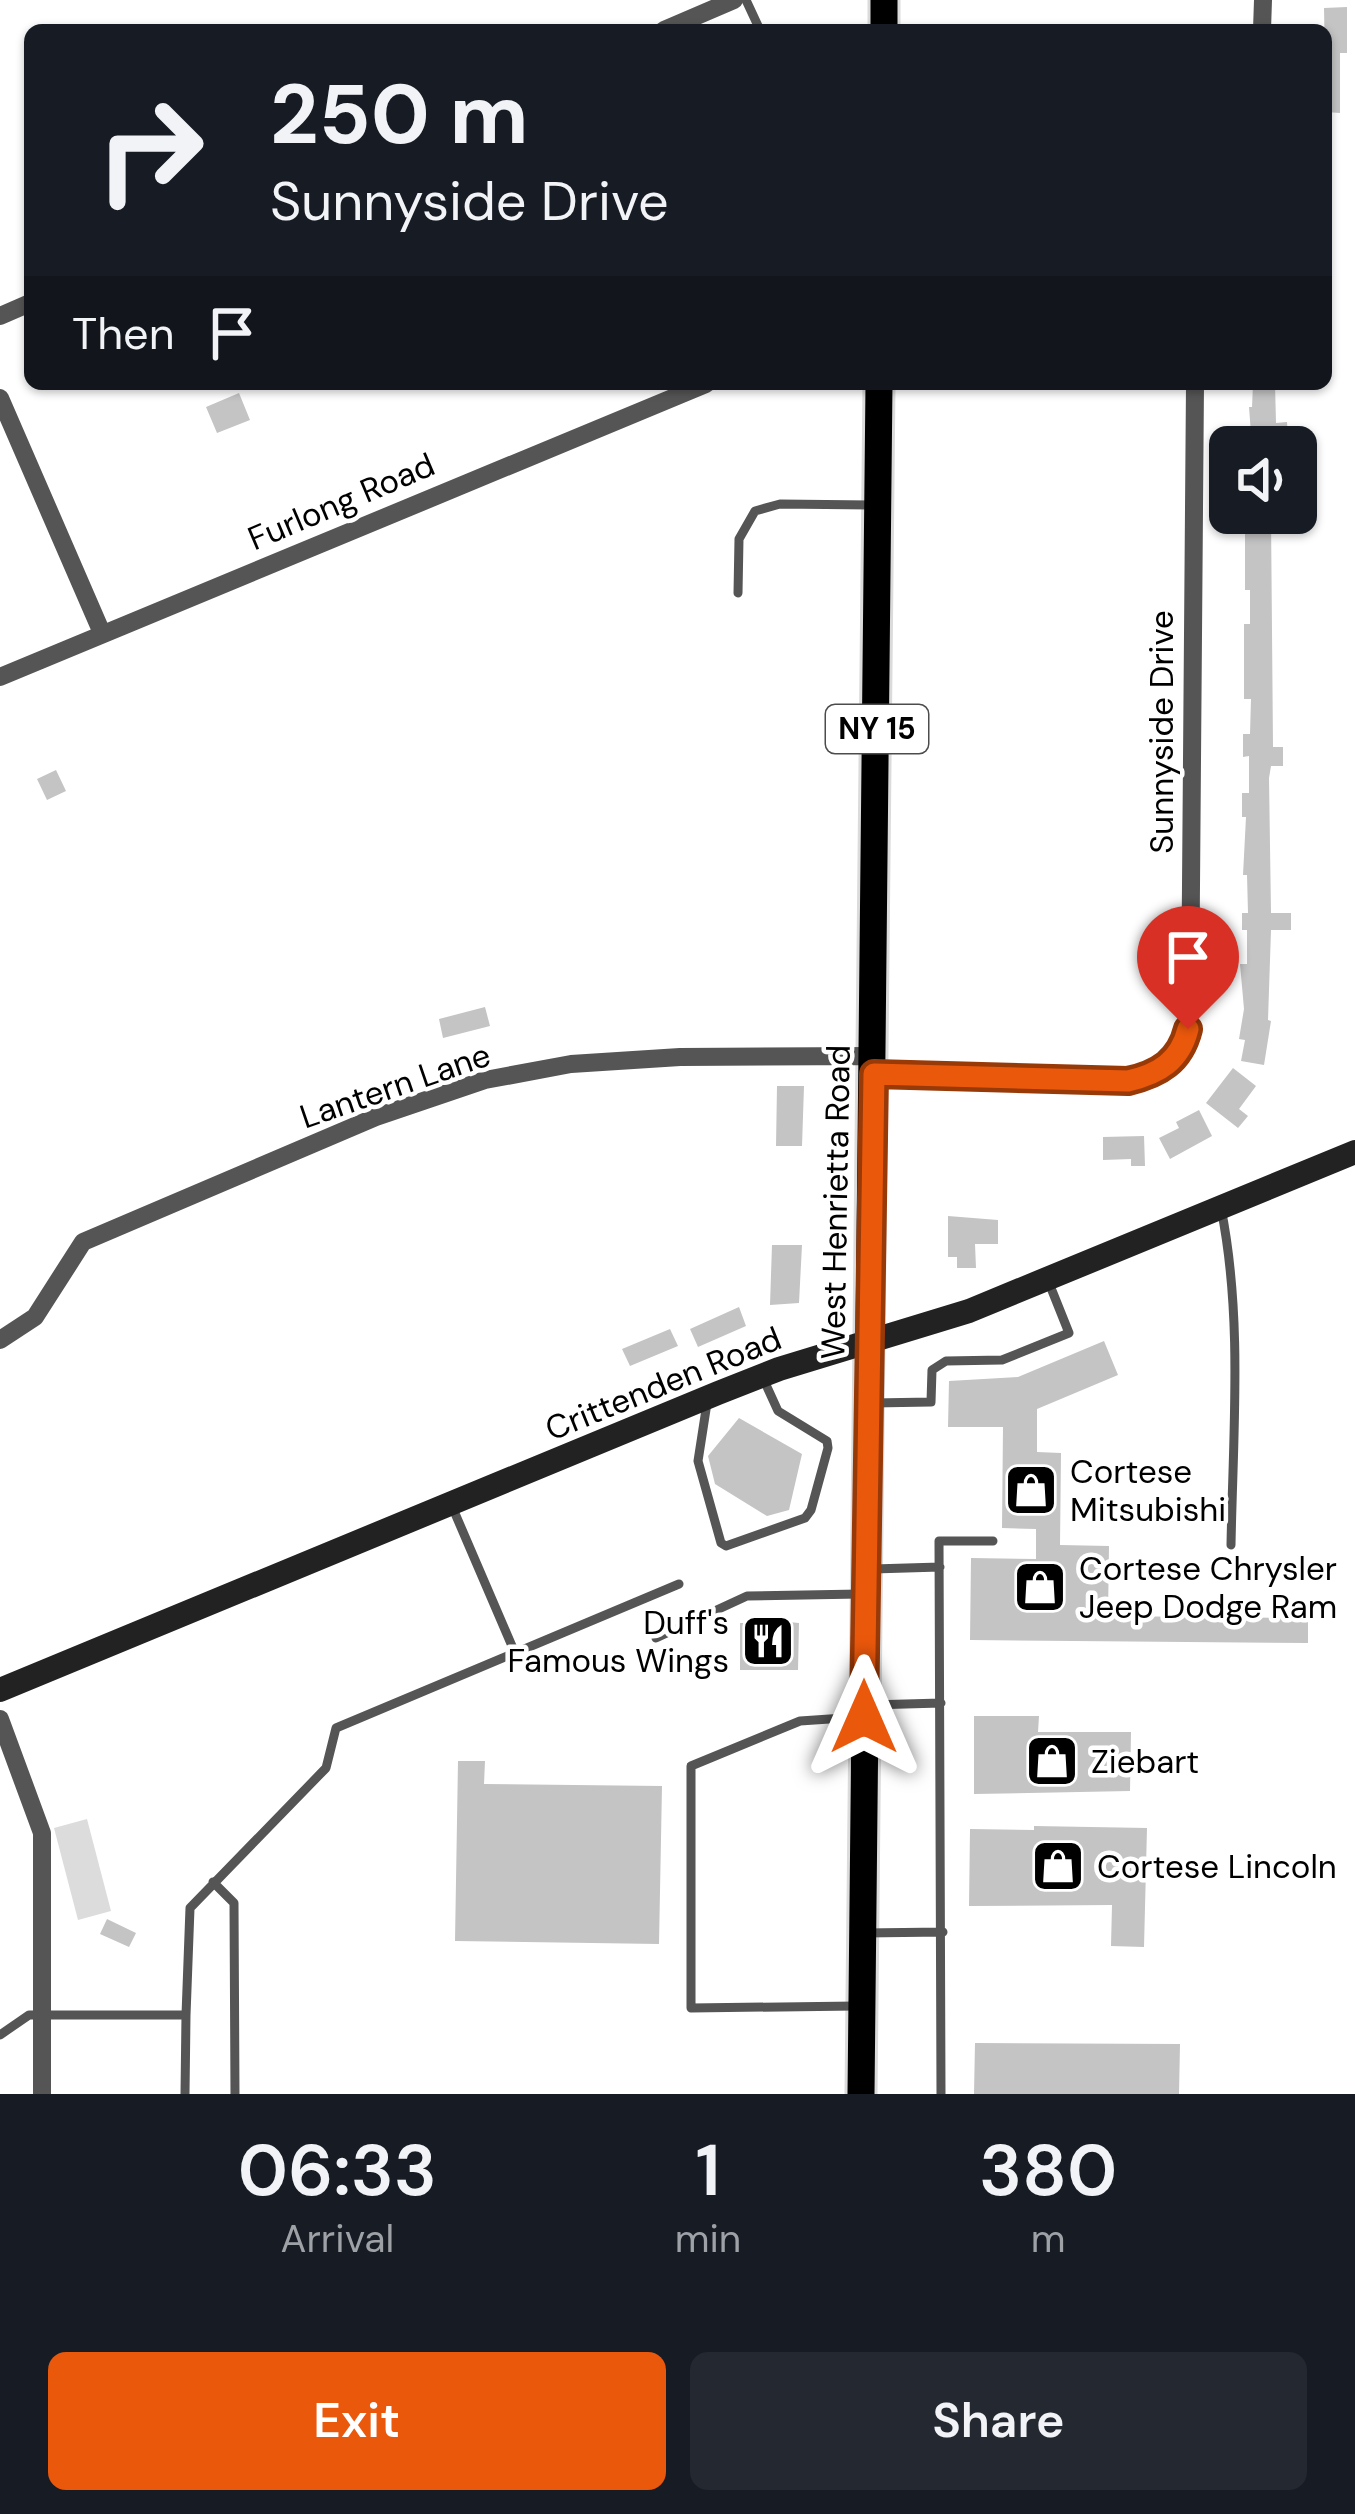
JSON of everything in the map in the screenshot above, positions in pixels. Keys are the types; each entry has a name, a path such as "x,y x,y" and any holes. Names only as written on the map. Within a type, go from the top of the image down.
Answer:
{"main road":[{"name":"West Henrietta Road","path":"861,2094 879,390"}],"street":[{"path":"678,24 734,0"},
{"name":"Furlong Road","path":"0,677 691,390"},
{"name":"Sunnyside Drive","path":"874,1065 1128,1081 1162,1070 1184,1043 1190,1010 1195,390"},
{"path":"0,398 102,633"},
{"name":"Lantern Lane","path":"0,1340 35,1317 83,1242 376,1117 485,1080 571,1064 658,1058 874,1065"},
{"name":"Crittenden Road","path":"0,1690 708,1397 1047,1280 1355,1152"},
{"path":"0,1719 42,1833 42,2094"}],"lane":[{"path":"738,593 739,539 755,511 780,504 878,505"},
{"path":"1221,1208 1234,1306 1231,1545"},
{"path":"867,1403 931,1402 932,1370 946,1361 1002,1360 1069,1333 1047,1280"},
{"path":"708,1397 698,1461 721,1543 726,1546 805,1518 828,1448 827,1441 778,1411 762,1376"},
{"path":"452,1504 515,1653"},
{"path":"941,2094 939,1541 993,1541"},
{"path":"656,1638 747,1596 940,1567"},
{"path":"184,2094 190,1908 326,1768 336,1728 679,1584"},
{"path":"862,2006 691,2008 691,1766 800,1721 941,1703"},
{"path":"213,1882 234,1903 236,2094"},
{"path":"862,1933 943,1933"},
{"path":"0,2035 29,2015 186,2015"}],"shaded area":[{"path":"87,1819 111,1911 78,1920 54,1828"}],"building":[{"path":"1347,7 1347,53 1340,53 1340,113 1332,112 1332,24 1324,24 1324,8"},
{"path":"1253,390 1275,390 1276,423 1287,422 1287,426 1250,426"},
{"path":"239,393 250,420 217,433 206,407"},
{"path":"1245,534 1271,534 1273,747 1283,747 1283,766 1271,766 1269,778 1271,913 1291,913 1291,930 1271,930 1271,1021 1264,1065 1241,1061 1245,1040 1239,1039 1244,1009 1240,964 1247,964 1242,913 1248,913 1242,793 1249,793 1249,756 1243,757 1243,734 1250,734 1251,699 1244,699 1244,624 1250,624 1250,590 1245,590"},
{"path":"56,770 66,791 47,800 37,779"},
{"path":"485,1007 490,1026 443,1038 439,1019"},
{"path":"1233,1068 1256,1086 1239,1109 1248,1116 1238,1128 1206,1103"},
{"path":"777,1086 804,1086 802,1146 776,1146"},
{"path":"1199,1110 1212,1136 1170,1159 1159,1138"},
{"path":"1144,1136 1145,1166 1131,1166 1131,1159 1103,1160 1103,1137"},
{"path":"948,1216 998,1220 998,1244 975,1244 976,1268 957,1268 957,1257 948,1257"},
{"path":"772,1245 802,1245 799,1303 770,1305"},
{"path":"739,1307 746,1326 698,1347 690,1329"},
{"path":"670,1329 678,1346 630,1366 622,1349"},
{"path":"1104,1341 1118,1375 1037,1409 1037,1452 1061,1453 1060,1545 1109,1546 1108,1616 1308,1618 1308,1643 970,1640 971,1558 1036,1559 1036,1529 1002,1528 1003,1427 948,1427 949,1381 1018,1377"},
{"path":"739,1418 802,1454 789,1510 767,1516 715,1484 708,1456"},
{"path":"758,1619 799,1623 798,1670 740,1670 740,1623 758,1623"},
{"name":"Ziebart","path":"974,1716 1039,1716 1038,1732 1131,1732 1130,1791 974,1794"},
{"path":"458,1761 485,1761 484,1784 662,1786 659,1944 455,1941"},
{"name":"Cortese Lincoln","path":"1034,1826 1147,1828 1144,1947 1111,1946 1112,1905 969,1906 970,1829 1034,1830"},
{"path":"107,1919 136,1933 129,1947 100,1934"},
{"path":"975,2043 1180,2044 1179,2094 974,2094"}],"place":[{"name":"Cortese Mitsubishi","path":"1031,1490"},
{"name":"Cortese Chrysler Jeep Dodge Ram","path":"1040,1587"},
{"name":"Duff's Famous Wings","path":"768,1641"},
{"name":"Ziebart","path":"1052,1761"},
{"name":"Cortese Lincoln","path":"1058,1866"}],"route":[{"path":"864,1717 874,1074 1128,1081 1152,1075 1171,1063 1188,1029"}]}
